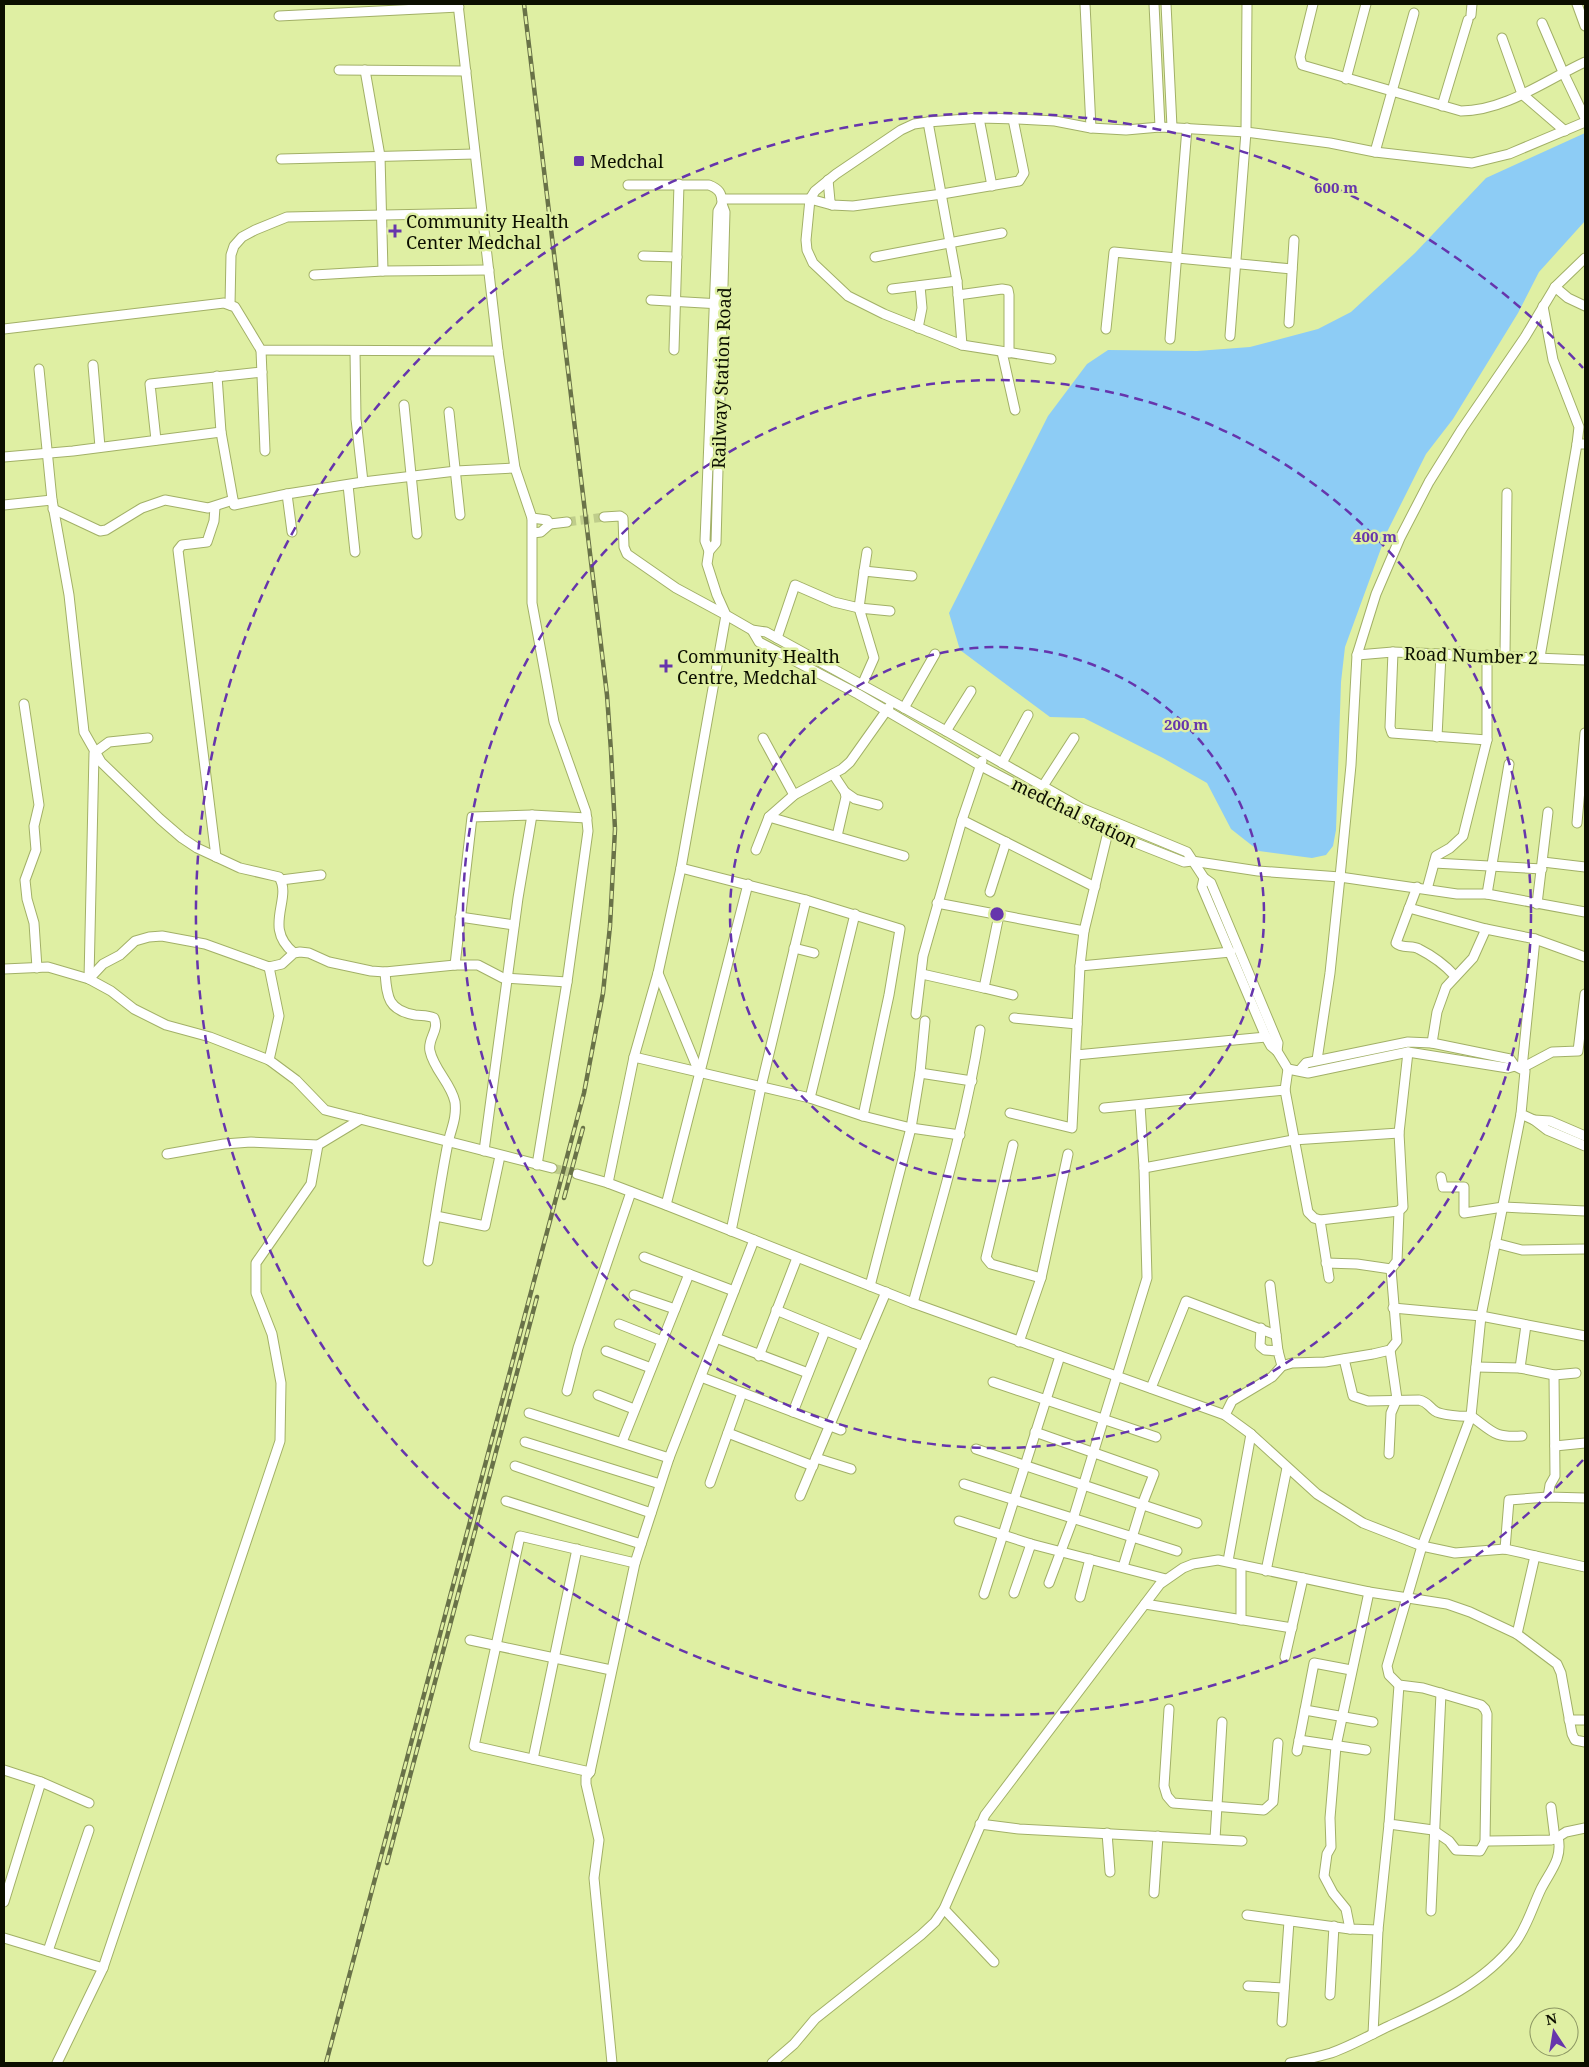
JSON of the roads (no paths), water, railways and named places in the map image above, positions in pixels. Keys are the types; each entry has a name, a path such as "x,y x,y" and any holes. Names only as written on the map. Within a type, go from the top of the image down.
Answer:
{"street":[{"path":"1085,4 1091,128"},
{"path":"1154,4 1160,127"},
{"path":"1166,4 1172,127"},
{"path":"1230,336 1246,132 1247,4"},
{"path":"1313,4 1300,62 1306,67 1392,93 1461,111 1472,111 1501,103 1585,62"},
{"path":"1346,79 1366,4"},
{"path":"1442,106 1470,18 1472,4"},
{"path":"1577,4 1585,26"},
{"path":"279,16 356,8 458,5 498,351 515,468 532,518 532,603 552,713 587,818 588,832 567,982 538,1165"},
{"path":"1375,152 1414,13"},
{"path":"1542,23 1585,118"},
{"path":"1502,38 1522,94 1565,132"},
{"path":"340,70 466,71"},
{"path":"365,70 380,156 383,271"},
{"path":"1051,359 962,345 884,314 848,296 813,263 807,250 806,240 810,199 815,191 901,130 914,124 928,122 979,118 1055,120 1091,128 1126,130 1172,127 1246,132 1330,143 1375,152 1472,164 1509,154 1585,122"},
{"path":"979,118 992,186"},
{"path":"628,184 708,185 716,188 721,193 722,201 810,199 832,205 852,206 992,186 1019,180 1024,173 1013,119"},
{"path":"928,122 957,281 962,345"},
{"path":"1170,338 1187,128"},
{"path":"281,159 475,154"},
{"path":"828,180 832,205"},
{"path":"674,350 679,184"},
{"name":"Railway Station Road","path":"722,201 725,212 717,364 716,543 709,551 707,564 716,595 726,615"},
{"path":"230,305 231,255 234,246 242,237 287,217 482,213"},
{"path":"875,257 1002,233"},
{"path":"1289,323 1294,240"},
{"path":"1106,329 1114,252 1292,268"},
{"path":"643,256 677,257"},
{"path":"1317,1060 1330,973 1340,877 1351,765 1357,655 1376,594 1400,538 1429,482 1462,428 1514,353 1555,287 1585,258"},
{"path":"314,275 383,271 489,270"},
{"path":"892,289 957,281"},
{"path":"918,328 922,308 920,286"},
{"path":"1555,287 1568,298 1585,306"},
{"path":"958,295 1002,289 1008,290 1006,353 1015,410"},
{"path":"651,300 719,304"},
{"path":"4,329 224,303 235,307 261,350 264,452"},
{"path":"1540,657 1554,566 1581,444 1582,424 1553,360 1543,306"},
{"path":"261,350 498,351"},
{"path":"355,351 356,419 363,482"},
{"path":"93,364 100,446"},
{"path":"39,369 52,505 69,594 84,732 101,762 160,819 197,848 240,868 276,875 281,880 280,932 285,946 294,953"},
{"path":"156,440 150,384 262,372"},
{"path":"217,376 221,432 234,505 287,494 363,482 456,471 515,468"},
{"path":"404,405 417,534"},
{"path":"449,412 460,515"},
{"path":"4,457 221,432"},
{"path":"348,485 355,552"},
{"path":"1504,656 1507,493"},
{"path":"287,494 292,532"},
{"path":"4,505 52,505 100,531 106,530 142,508 166,500 200,508 215,507 233,500"},
{"path":"215,507 214,521 207,542 182,546 178,550 216,857"},
{"path":"604,518 620,516 623,521 624,547 631,558 676,588 752,630 766,632 1081,808 1186,852 1204,878 1211,883 1278,1043 1278,1051"},
{"path":"532,518 547,520 550,524"},
{"path":"533,533 541,532 550,524 567,522"},
{"path":"862,685 874,658 859,608 867,552"},
{"path":"864,571 912,576"},
{"path":"777,638 795,585 834,602 859,608 890,611"},
{"path":"608,1183 634,1058 658,973 681,868 726,615"},
{"name":"medchal station","path":"752,630 759,642 886,710 981,766 1108,832 1184,862 1192,861 1258,871 1340,877 1458,894 1487,894 1585,912"},
{"path":"1392,652 1391,731 1396,734 1487,740"},
{"name":"Road Number 2","path":"1357,655 1392,652 1585,660"},
{"path":"904,708 934,654"},
{"path":"1437,737 1441,654"},
{"path":"1455,976 1444,965 1417,948 1396,943 1409,908 1422,888 1436,856 1450,848 1463,836 1487,740 1488,655"},
{"path":"946,731 971,691"},
{"path":"756,850 769,817 794,795 833,774 850,762 893,702"},
{"path":"24,704 39,805 34,826 36,850 26,880 28,899 34,923 37,968"},
{"path":"1002,763 1028,715"},
{"path":"1577,823 1585,733"},
{"path":"94,752 109,742 148,738"},
{"path":"763,738 794,795"},
{"path":"1043,786 1074,738"},
{"path":"88,978 94,752"},
{"path":"916,1014 923,956 937,903 985,753"},
{"path":"1487,894 1501,821 1509,764"},
{"path":"833,774 845,792 855,798 878,805"},
{"path":"836,836 845,802 845,792"},
{"path":"1537,904 1548,812"},
{"path":"455,965 472,816 532,815 587,818"},
{"path":"484,1151 514,925 532,815"},
{"path":"769,817 904,856"},
{"path":"962,820 1095,887"},
{"path":"1010,1113 1072,1128 1080,966 1084,931 1108,832"},
{"path":"990,892 1006,842"},
{"path":"1434,863 1491,867 1585,867"},
{"path":"681,868 806,900 855,914 900,930 890,995 863,1116"},
{"path":"281,880 321,875"},
{"path":"1204,878 1202,887 1266,1037 1271,1046 1278,1051 1288,1069 1285,1090 1293,1140 1308,1212 1314,1218 1320,1220 1399,1211 1404,1207 1399,1133 1408,1052"},
{"path":"666,1205 748,884"},
{"path":"730,1231 761,1087 806,900"},
{"path":"937,903 1084,931"},
{"path":"1409,908 1486,929 1535,939 1585,957"},
{"path":"810,1098 855,914"},
{"path":"984,988 999,915"},
{"path":"460,917 514,925"},
{"path":"1432,1044 1437,1012 1446,988 1473,958 1486,929"},
{"path":"88,978 103,964 120,955 135,942 149,936 162,936 205,944 269,968 282,964 294,953 300,952 309,953 329,962 385,972 455,965 478,965 503,978 567,982"},
{"path":"1518,1067 1535,939"},
{"path":"794,948 814,953"},
{"path":"1080,966 1231,952"},
{"path":"4,969 48,967 88,978 111,991 134,1009 166,1025 210,1037 269,1060 296,1080 325,1110 552,1168"},
{"path":"269,968 279,1016 269,1060"},
{"path":"385,972 387,995 390,1002 404,1012 427,1015 434,1018 436,1023 429,1043 430,1053 436,1067 453,1094 456,1114 448,1141 428,1261"},
{"path":"658,973 699,1072"},
{"path":"922,974 1013,995"},
{"path":"1288,1069 1308,1073 1408,1052 1508,1068 1518,1067 1552,1052 1578,1051 1585,994"},
{"path":"1014,1018 1077,1024"},
{"path":"870,1286 911,1128 920,1073 925,1022"},
{"path":"913,1303 960,1135 972,1081 980,1030"},
{"path":"1076,1055 1266,1037"},
{"path":"1300,1070 1306,1063 1317,1060 1408,1042 1432,1044 1510,1059 1525,1071 1521,1114 1481,1316 1471,1416 1451,1475 1422,1546 1387,1666 1390,1675 1399,1685 1423,1688 1481,1705 1485,1709 1487,1714 1485,1842 1480,1851 1456,1850 1449,1841 1435,1832 1389,1824"},
{"path":"634,1058 810,1098 863,1116 911,1128 960,1135"},
{"path":"920,1073 972,1081"},
{"path":"1104,1108 1140,1106 1285,1090"},
{"path":"1049,1583 1073,1519 1147,1278 1140,1106"},
{"path":"1521,1114 1534,1120 1547,1130 1585,1146"},
{"path":"167,1154 224,1144 251,1142 318,1145 361,1119"},
{"path":"1534,1120 1550,1121 1585,1136"},
{"path":"1144,1168 1293,1140 1399,1133"},
{"path":"57,2063 103,1968 280,1440 281,1383 272,1334 256,1293 256,1263 311,1184 318,1145"},
{"path":"1013,1145 986,1258 991,1264 1040,1278"},
{"path":"1019,1342 1040,1278 1068,1154"},
{"path":"436,1216 485,1226 500,1156"},
{"path":"577,1174 608,1183 666,1205 913,1303 1225,1415 1251,1434 1316,1494 1363,1523 1422,1546 1454,1553 1505,1549 1585,1567"},
{"path":"1441,1177 1443,1187 1464,1187 1464,1214 1503,1207 1585,1211"},
{"path":"567,1391 578,1348 630,1192"},
{"path":"1225,1415 1232,1401 1272,1377 1282,1366 1292,1363 1325,1362 1390,1350 1397,1341 1393,1308 1392,1269 1397,1261 1399,1211"},
{"path":"1320,1220 1329,1278"},
{"path":"612,2063 594,1878 599,1840 586,1777 590,1772 635,1563 669,1458 754,1240"},
{"path":"1496,1243 1522,1250 1585,1249"},
{"path":"644,1257 734,1291"},
{"path":"760,1356 776,1310 798,1258"},
{"path":"1326,1263 1357,1264 1392,1269"},
{"path":"622,1442 689,1274"},
{"path":"1270,1285 1278,1351 1282,1366"},
{"path":"800,1496 886,1292"},
{"path":"634,1295 675,1309"},
{"path":"1151,1388 1186,1301 1276,1335"},
{"path":"1393,1308 1481,1316 1585,1336"},
{"path":"776,1310 863,1346"},
{"path":"620,1324 662,1341"},
{"path":"1520,1368 1526,1325"},
{"path":"1261,1328 1260,1346 1265,1350 1278,1351"},
{"path":"792,1412 825,1331"},
{"path":"716,1338 808,1373"},
{"path":"1389,1454 1391,1413 1397,1399 1390,1350"},
{"path":"606,1351 651,1368"},
{"path":"984,1594 1060,1356"},
{"path":"1344,1358 1353,1396 1368,1401 1397,1399 1426,1401 1439,1413 1457,1417 1471,1416 1491,1433 1504,1437 1522,1436"},
{"path":"1476,1366 1520,1368 1554,1376 1576,1373"},
{"path":"1548,1497 1550,1485 1555,1476 1554,1376"},
{"path":"701,1377 841,1430"},
{"path":"993,1382 1156,1437"},
{"path":"710,1483 742,1393"},
{"path":"598,1395 634,1409"},
{"path":"530,1413 669,1458"},
{"path":"1035,1432 1154,1474 1131,1537 1123,1567"},
{"path":"728,1433 814,1462 852,1469"},
{"path":"1228,1561 1251,1434"},
{"path":"525,1442 660,1484"},
{"path":"1555,1446 1585,1444"},
{"path":"976,1449 1196,1523"},
{"path":"515,1466 651,1512"},
{"path":"1266,1571 1287,1468"},
{"path":"964,1484 1177,1551"},
{"path":"1505,1549 1509,1500 1548,1497 1585,1498"},
{"path":"506,1501 641,1544"},
{"path":"959,1521 1031,1544 1166,1579"},
{"path":"590,1772 474,1746 520,1536 635,1563"},
{"path":"1014,1593 1031,1544"},
{"path":"533,1759 577,1549"},
{"path":"1516,1634 1535,1556"},
{"path":"1080,1597 1090,1559"},
{"path":"772,2063 794,2044 815,2019 928,1930 944,1909 980,1824 1005,1788 1145,1604 1166,1579 1193,1564 1218,1560 1228,1561 1266,1571 1369,1592 1454,1606 1497,1624 1516,1634 1557,1664 1568,1703 1572,1734 1575,1740 1585,1742"},
{"path":"1241,1620 1242,1565"},
{"path":"1285,1657 1303,1578"},
{"path":"1350,1928 1346,1909 1333,1893 1324,1876 1327,1854 1331,1847 1330,1818 1336,1746 1369,1592"},
{"path":"1145,1604 1292,1628"},
{"path":"470,1640 611,1670"},
{"path":"1296,1751 1314,1663 1351,1670"},
{"path":"1373,2034 1378,1930 1389,1824 1399,1685"},
{"path":"1431,1911 1441,1694"},
{"path":"1169,1709 1165,1792 1173,1803 1264,1810 1270,1807 1274,1802 1278,1743"},
{"path":"1305,1710 1373,1722"},
{"path":"1569,1720 1585,1720"},
{"path":"1215,1839 1222,1722"},
{"path":"1299,1740 1366,1750"},
{"path":"4,1770 40,1782 89,1803"},
{"path":"4,1902 40,1782"},
{"path":"1290,2063 1332,2053 1427,2009 1483,1975 1514,1944 1532,1914 1543,1885 1553,1871 1559,1849 1551,1807"},
{"path":"980,1824 1019,1829 1242,1841"},
{"path":"1485,1842 1557,1838 1566,1832 1585,1828"},
{"path":"48,1951 89,1830"},
{"path":"1107,1833 1110,1872"},
{"path":"1154,1893 1158,1836"},
{"path":"944,1909 994,1962"},
{"path":"1247,1915 1378,1930"},
{"path":"1282,2022 1289,1921"},
{"path":"1330,1995 1334,1926"},
{"path":"4,1938 103,1968"},
{"path":"1248,1986 1284,1988"}],"water":[{"path":"1585,133 1585,221 1539,272 1518,313 1453,419 1426,454 1387,532 1345,647 1341,682 1336,830 1333,846 1326,855 1312,858 1259,851 1231,829 1207,783 1163,758 1084,718 1050,717 960,650 949,613 1048,416 1087,364 1108,350 1197,351 1250,347 1318,329 1351,312 1415,253 1486,178"}],"tunnel":[{"path":"567,522 604,517"},
{"path":"552,1168 577,1174"}],"railway":[{"path":"326,2063 584,1093 603,993 610,926 615,829 607,695 524,4"},
{"path":"564,1198 583,1128"},
{"path":"387,1863 537,1297"}],"place":[{"name":"Medchal","path":"579,161"},
{"name":"Community Health Center Medchal","path":"395,231"},
{"name":"Community Health Centre, Medchal","path":"666,666"}]}
